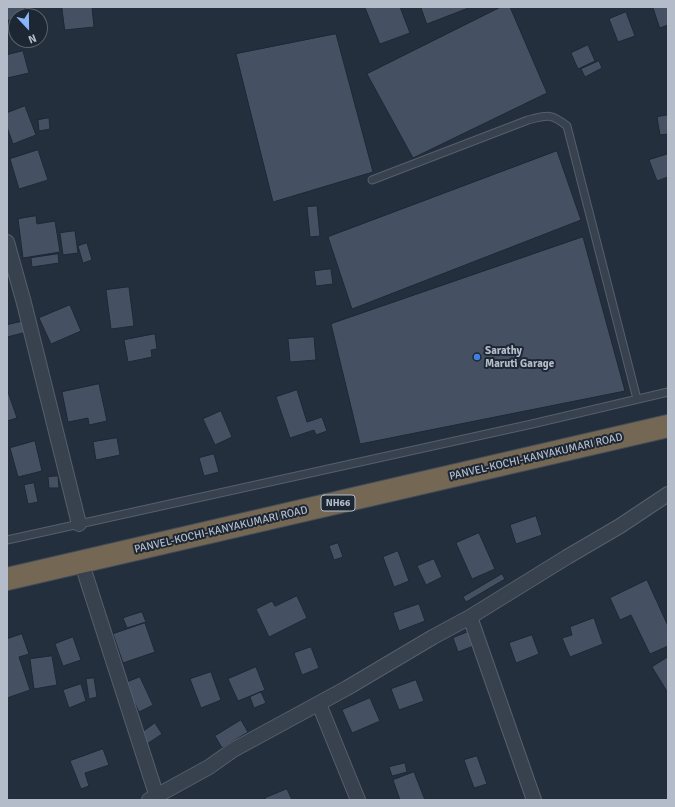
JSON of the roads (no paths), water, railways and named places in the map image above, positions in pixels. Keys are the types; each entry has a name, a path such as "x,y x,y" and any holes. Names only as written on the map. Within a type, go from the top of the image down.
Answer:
{"highway":[{"name":"PANVEL-KOCHI-KANYAKUMARI ROAD","path":"7,579 668,426"}],"street":[{"path":"7,242 80,524"},
{"path":"81,562 155,799 209,767 233,750 319,704 470,617 620,526 668,494"},
{"path":"470,617 534,800"},
{"path":"319,704 358,800"}],"lane":[{"path":"372,180 528,120 546,115 556,117 567,126 637,399"},
{"path":"7,540 524,426 668,392"}],"place":[{"name":"Sarathy Maruti Garage","path":"477,357"}]}
